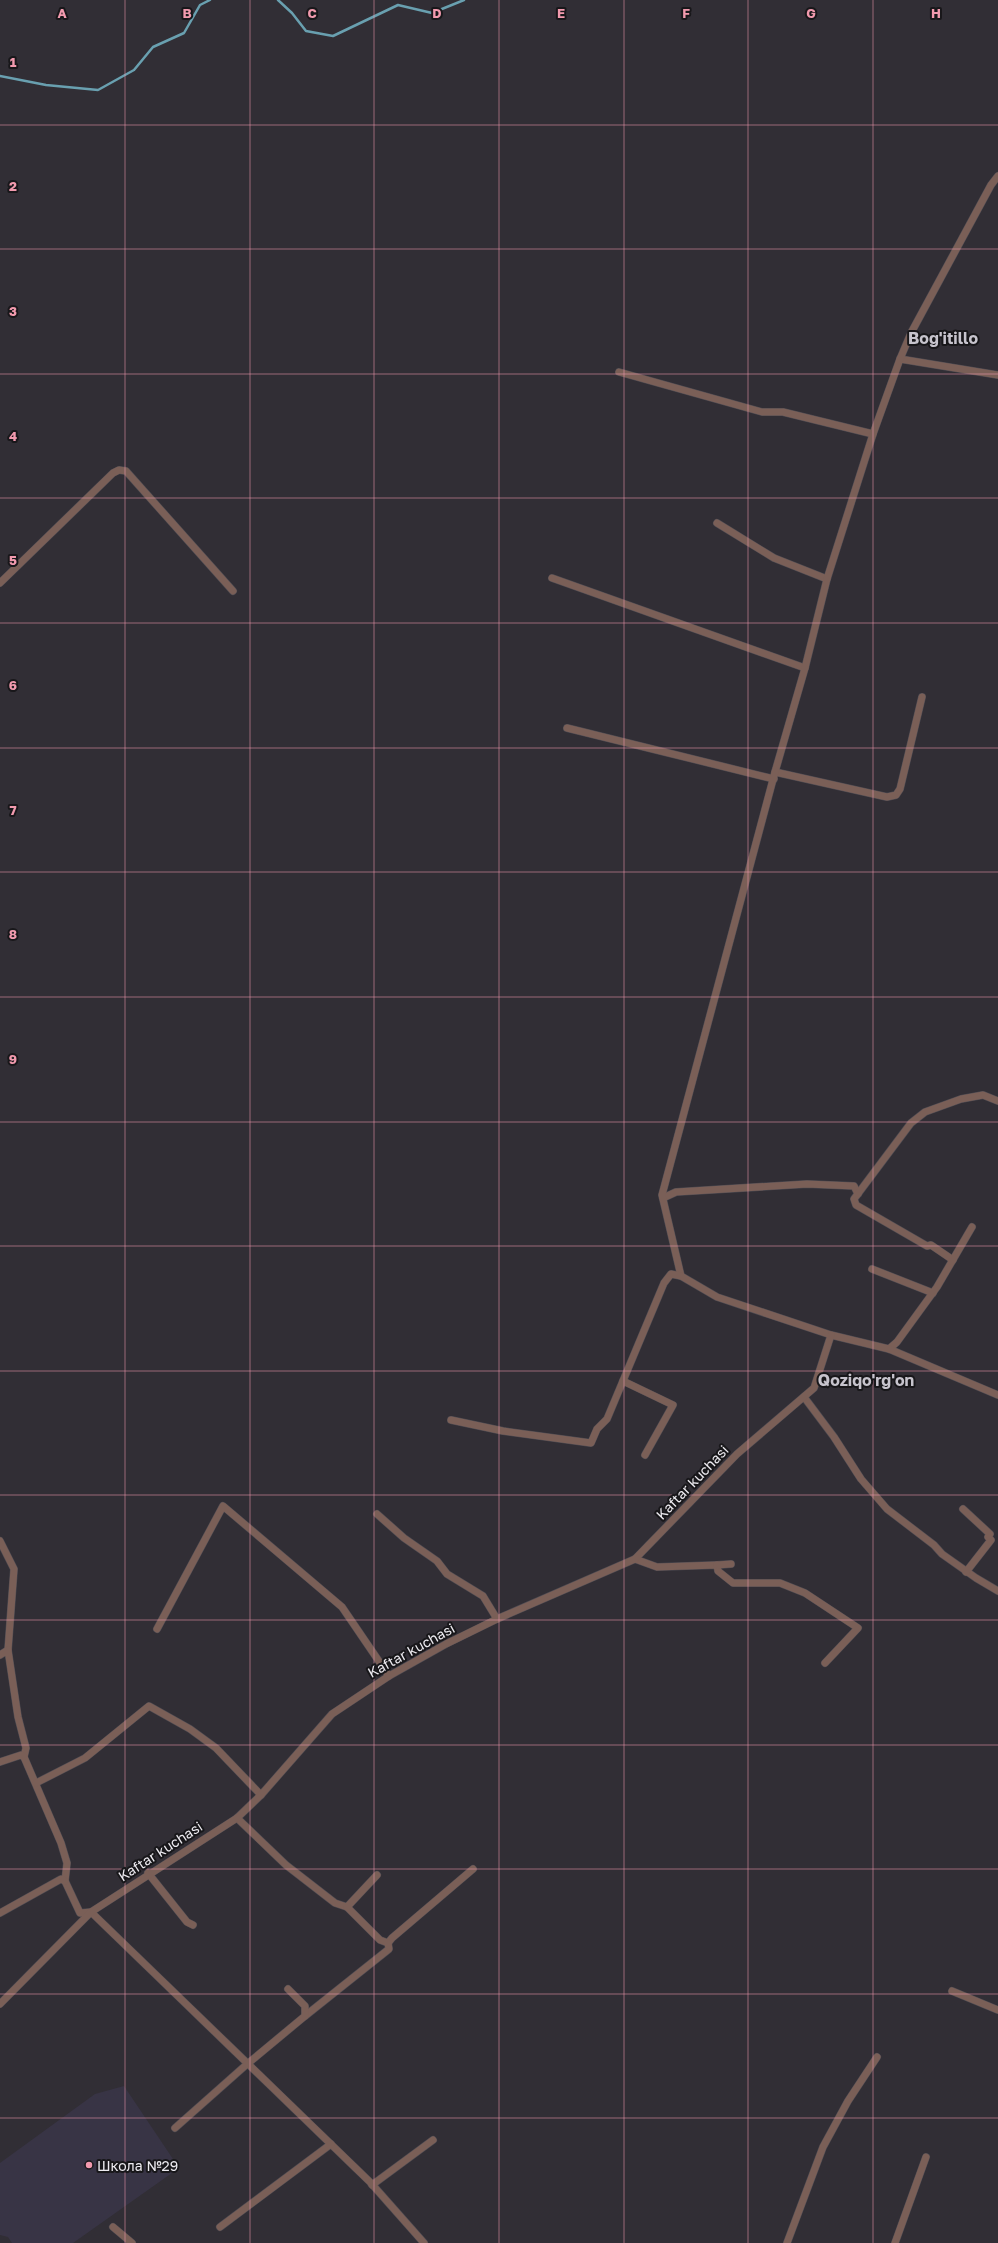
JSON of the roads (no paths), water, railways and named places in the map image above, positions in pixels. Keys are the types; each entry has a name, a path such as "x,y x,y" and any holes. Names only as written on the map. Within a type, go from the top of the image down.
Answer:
{"street":[{"path":"681,1276 662,1195 774,775 805,668 827,579 873,434 900,359 915,326 991,185 998,176"},
{"path":"900,359 998,375"},
{"path":"619,372 762,412 783,412 873,434"},
{"path":"0,583 113,474 119,470 126,471 234,591"},
{"path":"717,523 774,558 827,579"},
{"path":"552,578 805,668"},
{"path":"567,728 774,775 887,796 896,795 900,789 922,697"},
{"path":"953,1260 931,1245 927,1246 856,1205 854,1199 911,1123 925,1112 955,1101 983,1095 998,1101"},
{"path":"663,1198 676,1192 807,1184 854,1186 858,1194"},
{"path":"888,1349 897,1342 933,1292 972,1227"},
{"path":"872,1269 933,1292"},
{"path":"450,1420 503,1431 591,1443 597,1429 607,1419 664,1283 671,1274 681,1276 717,1297 832,1335 888,1349 998,1396"},
{"name":"Kaftar kuchasi","path":"0,2004 91,1912 148,1873 237,1818 261,1795 332,1714 389,1676 497,1619 635,1559 737,1454 814,1388 832,1335"},
{"path":"623,1381 673,1405 645,1455"},
{"path":"804,1397 834,1437 861,1479 887,1509 966,1572 998,1591"},
{"path":"157,1629 223,1506 342,1607 389,1676"},
{"path":"963,1509 990,1534 988,1537 991,1540 966,1572"},
{"path":"376,1514 404,1538 437,1561 447,1574 483,1596 497,1619"},
{"path":"0,1541 14,1569 8,1650 18,1717 26,1748 24,1757 52,1820 67,1863 65,1881 80,1913 91,1912 246,2065 372,2184 424,2243"},
{"path":"635,1559 657,1567 731,1564"},
{"path":"717,1565 718,1572 733,1583 780,1583 805,1593 856,1625 858,1628 824,1663"},
{"path":"0,1655 8,1650"},
{"path":"36,1783 85,1758 149,1706 190,1729 216,1748 261,1795"},
{"path":"0,1762 21,1755 24,1757"},
{"path":"237,1818 286,1865 335,1903 347,1907 380,1940 388,1943"},
{"path":"175,2128 246,2065 389,1949 388,1943 392,1938 473,1869"},
{"path":"148,1873 187,1922 193,1925"},
{"path":"347,1907 377,1875"},
{"path":"0,1913 61,1879 65,1881"},
{"path":"288,1988 305,2006 305,2016"},
{"path":"952,1991 998,2010"},
{"path":"787,2243 823,2147 848,2101 877,2057"},
{"path":"372,2184 433,2140"},
{"path":"220,2227 331,2144"},
{"path":"895,2243 926,2157"},
{"path":"113,2227 132,2243"}],"waterway":[{"path":"0,76 46,85 98,90 134,70 153,47 184,33 200,5 210,0"},
{"path":"278,0 292,13 306,31 333,36 398,5 432,13 464,0"}],"place":[{"name":"Школа №29","path":"89,2165"}],"district":[{"name":"Bog'itillo","path":"943,338"},
{"name":"Qoziqo'rg'on","path":"866,1380"}]}
